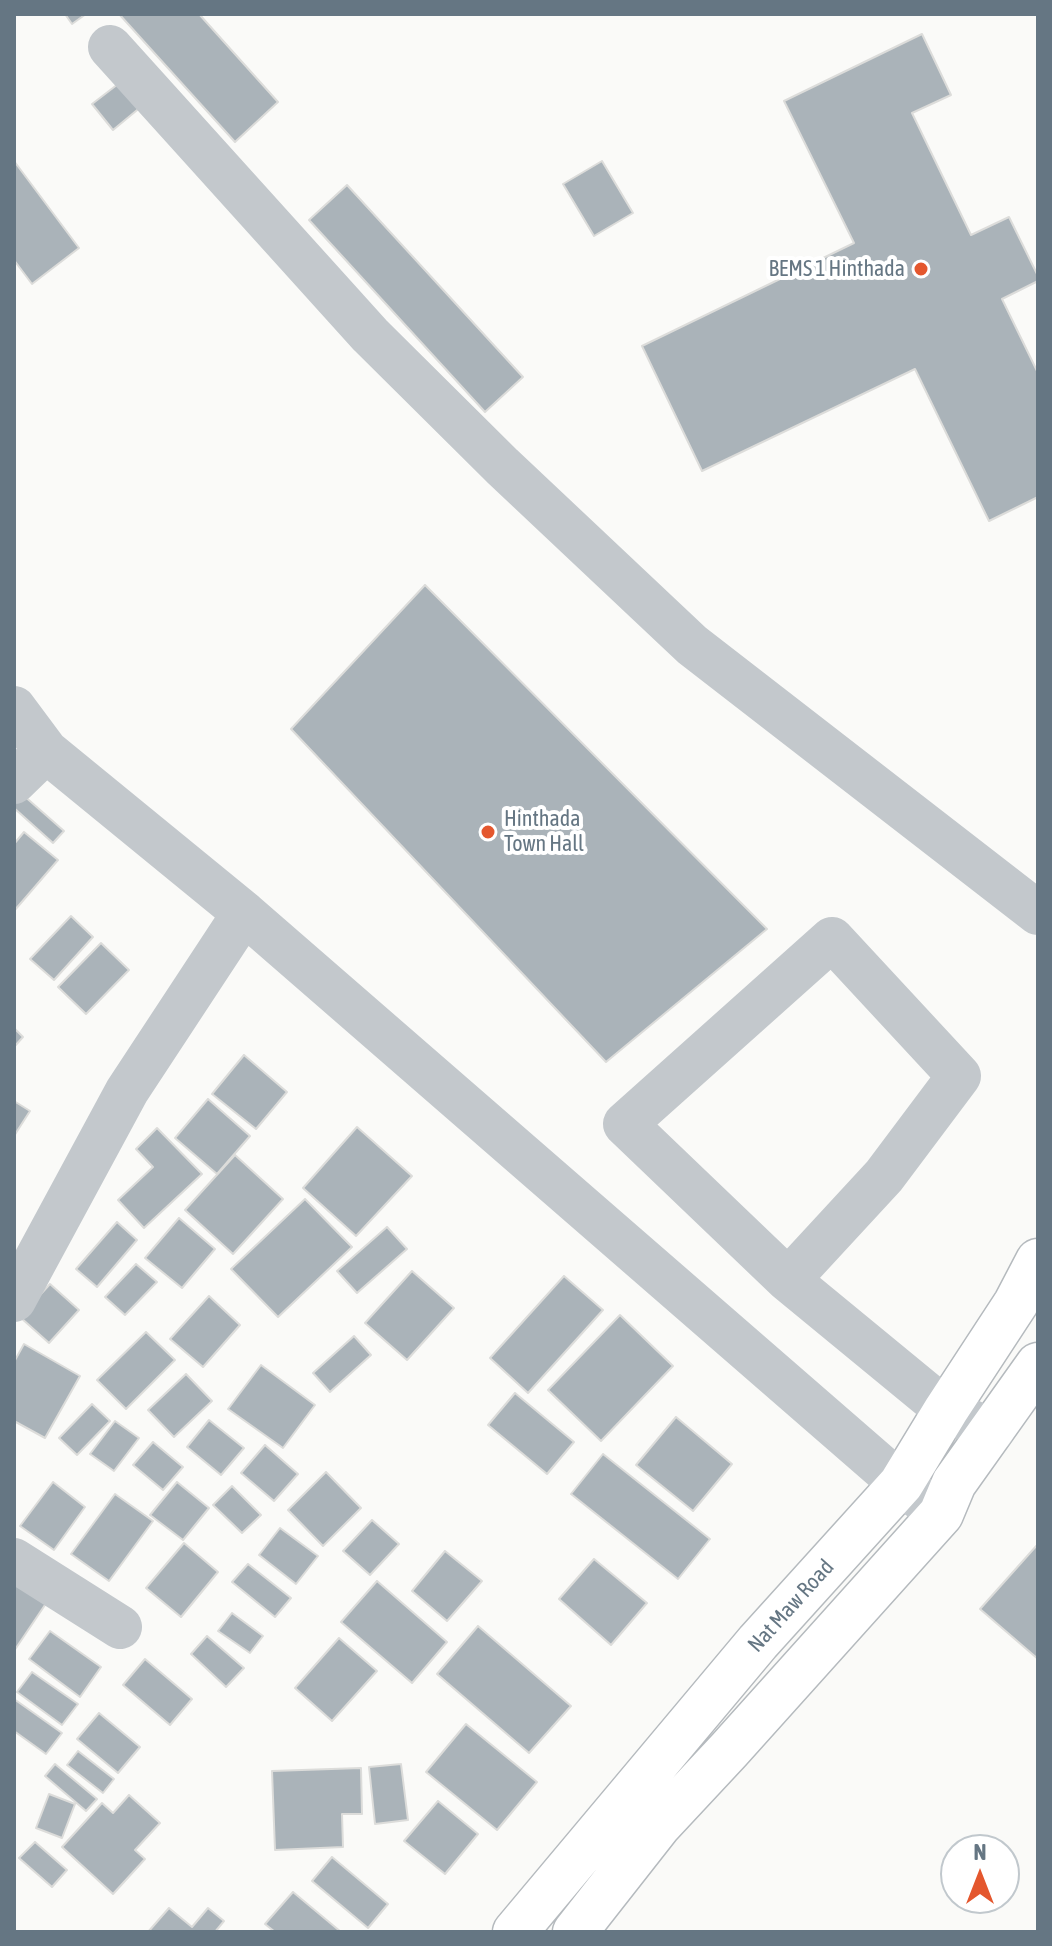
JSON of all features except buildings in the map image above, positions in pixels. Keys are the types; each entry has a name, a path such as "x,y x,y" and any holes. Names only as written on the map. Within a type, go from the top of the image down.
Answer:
{"main road":[{"name":"Nat Maw Road","path":"515,1932 758,1642 901,1484 1016,1303 1038,1261"},
{"path":"575,1932 659,1825 941,1514 954,1483 1038,1365"},
{"path":"758,1642 802,1670"}],"street":[{"path":"110,47 370,335 502,466 692,645 1038,913"},
{"path":"14,708 46,751 244,913 901,1484 941,1514"},
{"path":"14,782 46,751"},
{"path":"14,1300 127,1091 244,913"},
{"path":"788,1280 884,1176 959,1076 832,939 625,1124 788,1280 946,1410 992,1431"},
{"path":"14,1560 120,1627"}],"place":[{"name":"BEMS 1 Hinthada","path":"921,269"},
{"name":"Hinthada Town Hall","path":"488,832"}]}
